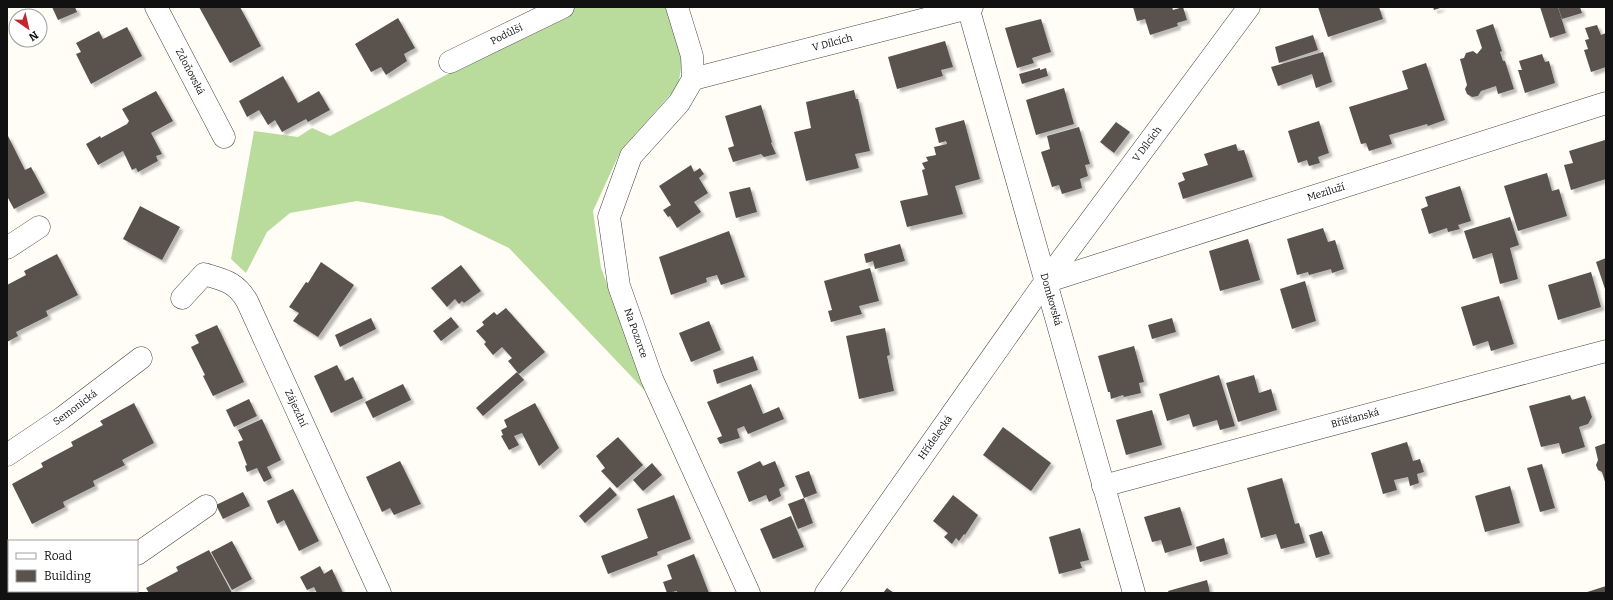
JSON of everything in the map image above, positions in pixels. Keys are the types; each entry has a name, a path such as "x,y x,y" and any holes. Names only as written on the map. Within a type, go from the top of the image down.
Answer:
{"street":[{"name":"Zdoňovská","path":"156,7 224,137"},
{"name":"Podůlší","path":"450,62 563,7"},
{"path":"677,7 692,56 693,79"},
{"name":"V Dílcích","path":"693,79 969,7"},
{"name":"Domkovská","path":"969,7 1134,593"},
{"name":"V Dílcích","path":"1046,282 1249,7"},
{"name":"Na Pozorce","path":"693,79 679,103 631,156 609,217 619,286 652,379 749,593"},
{"name":"Meziluží","path":"1046,282 1606,103"},
{"path":"7,248 40,227"},
{"name":"Zájezdní","path":"182,298 204,274 230,282 242,292 380,593"},
{"name":"Hřídelecká","path":"826,593 1046,282"},
{"name":"Bříšťanská","path":"1103,486 1606,351"},
{"name":"Semonická","path":"7,455 62,418 142,358"},
{"path":"138,553 206,506"}],"green space":[{"path":"575,7 666,7 683,57 678,86 621,150 593,211 601,268 650,396 509,248 442,216 357,201 290,213 267,232 246,273 231,259 254,131 298,137 312,128 330,136"}],"building":[{"path":"52,7 75,7 77,12 58,20"},
{"path":"199,7 240,7 261,46 230,63"},
{"path":"1133,7 1172,7 1173,10 1183,7 1187,20 1177,23 1178,26 1150,35 1145,19 1137,21"},
{"path":"1318,7 1379,7 1383,19 1328,37"},
{"path":"1433,7 1443,7 1434,10"},
{"path":"1540,7 1558,7 1566,33 1550,38"},
{"path":"1558,7 1580,7 1582,13 1562,19"},
{"path":"398,18 415,48 404,54 407,61 386,75 381,67 371,72 355,44"},
{"path":"1041,19 1051,52 1032,58 1034,63 1017,68 1005,28"},
{"path":"1493,24 1502,51 1500,52 1503,61 1505,61 1514,89 1498,94 1496,86 1481,91 1478,96 1472,97 1467,94 1465,89 1467,85 1460,59 1464,58 1466,53 1473,51 1477,54 1482,48 1476,30"},
{"path":"1597,25 1601,35 1606,33 1606,67 1591,72 1584,50 1588,49 1585,40 1589,39 1585,28"},
{"path":"127,27 142,56 91,84 76,54 81,52 76,43 99,31 103,39"},
{"path":"1313,35 1318,50 1279,63 1275,47"},
{"path":"945,41 953,67 941,70 943,76 897,89 888,57"},
{"path":"1323,52 1332,82 1316,88 1312,74 1278,86 1271,67"},
{"path":"1542,54 1545,62 1549,61 1555,83 1525,93 1518,70 1522,70 1519,61"},
{"path":"1426,63 1445,120 1428,126 1427,124 1389,135 1392,144 1369,151 1366,143 1361,144 1349,107 1408,89 1402,71"},
{"path":"1040,68 1040,70 1046,68 1048,76 1022,84 1019,74"},
{"path":"283,76 298,103 319,91 330,110 308,122 306,119 282,132 275,120 268,125 259,110 247,117 239,101"},
{"path":"1064,88 1074,124 1036,135 1026,100"},
{"path":"854,90 856,99 858,99 870,151 855,154 859,168 806,181 794,132 811,128 806,102"},
{"path":"156,91 173,121 151,133 162,154 156,156 158,161 138,172 136,168 132,170 123,151 98,165 86,144 127,124 129,121 122,109"},
{"path":"761,105 772,142 771,143 776,154 764,157 761,154 733,162 728,148 734,146 725,116"},
{"path":"964,120 980,179 955,186 963,214 907,227 900,201 928,195 922,170 925,169 922,163 928,161 926,157 936,155 934,147 947,144 946,141 939,143 935,128"},
{"path":"1319,121 1329,153 1318,157 1320,163 1309,166 1307,160 1298,163 1288,131"},
{"path":"1116,122 1130,132 1114,153 1100,142"},
{"path":"1079,127 1090,164 1085,165 1088,176 1080,179 1082,188 1062,194 1059,185 1052,187 1041,152 1050,149 1047,136"},
{"path":"7,134 25,170 31,167 45,193 14,209 7,198"},
{"path":"1605,140 1606,179 1571,190 1564,165 1573,163 1569,151"},
{"path":"1236,144 1238,151 1244,150 1253,177 1183,199 1178,183 1185,180 1182,173 1208,165 1204,154"},
{"path":"691,165 694,172 700,168 704,174 699,178 708,193 694,202 701,212 677,228 670,216 668,217 663,210 671,205 659,186"},
{"path":"1547,173 1552,191 1559,189 1567,216 1518,231 1504,186"},
{"path":"1460,186 1471,221 1458,225 1460,229 1448,232 1447,228 1429,234 1421,209 1428,206 1425,197"},
{"path":"750,187 757,212 736,218 729,192"},
{"path":"140,206 180,227 162,260 123,239"},
{"path":"1510,217 1519,245 1510,248 1518,279 1500,284 1492,253 1473,259 1464,231"},
{"path":"1323,228 1328,242 1335,240 1344,269 1332,273 1331,269 1309,275 1308,272 1297,275 1287,239"},
{"path":"729,231 745,277 721,285 717,275 706,278 707,282 671,295 659,257"},
{"path":"1248,239 1260,280 1220,291 1209,251"},
{"path":"900,244 905,261 875,269 873,261 866,263 864,254"},
{"path":"57,254 78,295 46,311 48,316 16,332 18,336 7,342 7,285 26,275 24,271"},
{"path":"1606,258 1606,292 1596,262"},
{"path":"321,262 354,285 318,337 293,321 299,313 289,307 306,282 308,283"},
{"path":"461,265 481,291 464,303 462,301 459,304 455,299 447,307 431,288"},
{"path":"870,268 879,301 859,306 862,314 831,322 828,311 832,310 824,281"},
{"path":"1591,272 1601,307 1558,320 1548,285"},
{"path":"1305,281 1316,321 1292,329 1280,289"},
{"path":"1499,296 1514,344 1491,351 1488,341 1473,346 1461,307"},
{"path":"506,308 545,352 519,374 508,361 512,358 502,347 493,355 484,344 486,342 476,331 484,325 482,322 494,312 497,315"},
{"path":"451,317 459,327 441,341 433,331"},
{"path":"371,318 376,329 340,347 335,335"},
{"path":"1172,318 1176,332 1152,339 1148,325"},
{"path":"709,321 721,350 691,362 679,333"},
{"path":"217,325 244,382 213,396 203,376 205,375 191,347 199,343 195,335"},
{"path":"885,328 890,355 887,356 894,391 859,399 846,336"},
{"path":"1134,346 1144,382 1139,383 1141,393 1124,397 1123,395 1111,399 1098,356"},
{"path":"753,356 758,370 717,384 713,370"},
{"path":"337,365 345,381 353,377 363,398 331,413 314,376"},
{"path":"517,372 524,380 483,416 476,408"},
{"path":"1219,375 1235,426 1220,430 1217,420 1193,427 1189,414 1167,421 1159,394"},
{"path":"1254,375 1259,393 1271,389 1277,410 1238,422 1226,383"},
{"path":"403,384 411,400 373,418 365,402"},
{"path":"751,384 763,414 779,407 784,419 748,434 744,426 737,429 740,438 720,444 717,438 722,436 707,402"},
{"path":"1570,395 1572,400 1585,396 1592,417 1588,424 1579,427 1585,447 1562,454 1559,443 1541,447 1529,406"},
{"path":"249,399 257,416 234,427 226,410"},
{"path":"134,403 154,443 122,460 125,465 93,481 95,486 63,502 65,507 32,524 12,484 43,467 41,463 73,446 71,442 103,425 100,421"},
{"path":"535,403 559,448 539,466 522,433 514,436 519,445 509,450 501,436 503,435 501,430 507,427 504,420"},
{"path":"1152,410 1162,445 1126,455 1116,420"},
{"path":"262,419 281,460 267,467 272,478 264,482 257,468 247,472 245,466 247,465 238,442 243,440 238,430"},
{"path":"1003,427 1051,463 1031,491 983,455"},
{"path":"618,437 643,465 617,488 601,471 605,468 596,456"},
{"path":"1407,442 1413,461 1420,459 1424,472 1417,474 1419,483 1410,486 1408,477 1394,480 1397,490 1383,494 1371,453"},
{"path":"1606,443 1606,485 1602,472 1598,470 1596,465 1598,460 1595,447"},
{"path":"400,461 421,504 394,515 390,508 382,512 366,477"},
{"path":"760,461 763,466 775,461 785,486 779,489 781,496 769,502 766,495 749,502 737,472"},
{"path":"652,463 662,475 643,491 633,480"},
{"path":"1542,464 1555,508 1540,512 1527,468"},
{"path":"809,471 817,493 804,498 795,476"},
{"path":"1282,478 1295,524 1299,523 1305,543 1281,549 1276,534 1261,538 1247,488"},
{"path":"1510,486 1520,523 1485,532 1475,496"},
{"path":"610,487 617,495 585,523 579,516"},
{"path":"293,489 319,541 299,551 284,520 277,524 267,501"},
{"path":"243,492 250,506 223,519 216,505"},
{"path":"674,495 691,539 657,552 658,555 608,574 601,556 648,538 637,509"},
{"path":"953,495 978,515 965,535 964,534 959,541 956,538 952,544 944,537 948,533 933,521"},
{"path":"804,498 813,523 798,529 788,504"},
{"path":"1180,507 1192,545 1165,553 1161,540 1152,542 1144,517"},
{"path":"791,516 804,547 773,559 760,529"},
{"path":"1080,528 1089,560 1080,562 1082,568 1059,574 1049,537"},
{"path":"1322,531 1330,554 1316,558 1309,535"},
{"path":"1224,538 1228,554 1200,562 1196,547"},
{"path":"232,541 252,579 232,590 211,552"},
{"path":"209,550 232,593 149,593 146,588 178,571 176,567"},
{"path":"694,554 709,593 677,593 677,591 667,593 663,582 672,579 667,565"},
{"path":"320,566 324,574 332,569 343,593 317,593 314,587 307,590 300,577"},
{"path":"1207,580 1210,593 1169,593 1168,591"},
{"path":"1606,586 1606,593 1584,593"},
{"path":"887,588 894,593 883,593"}]}
